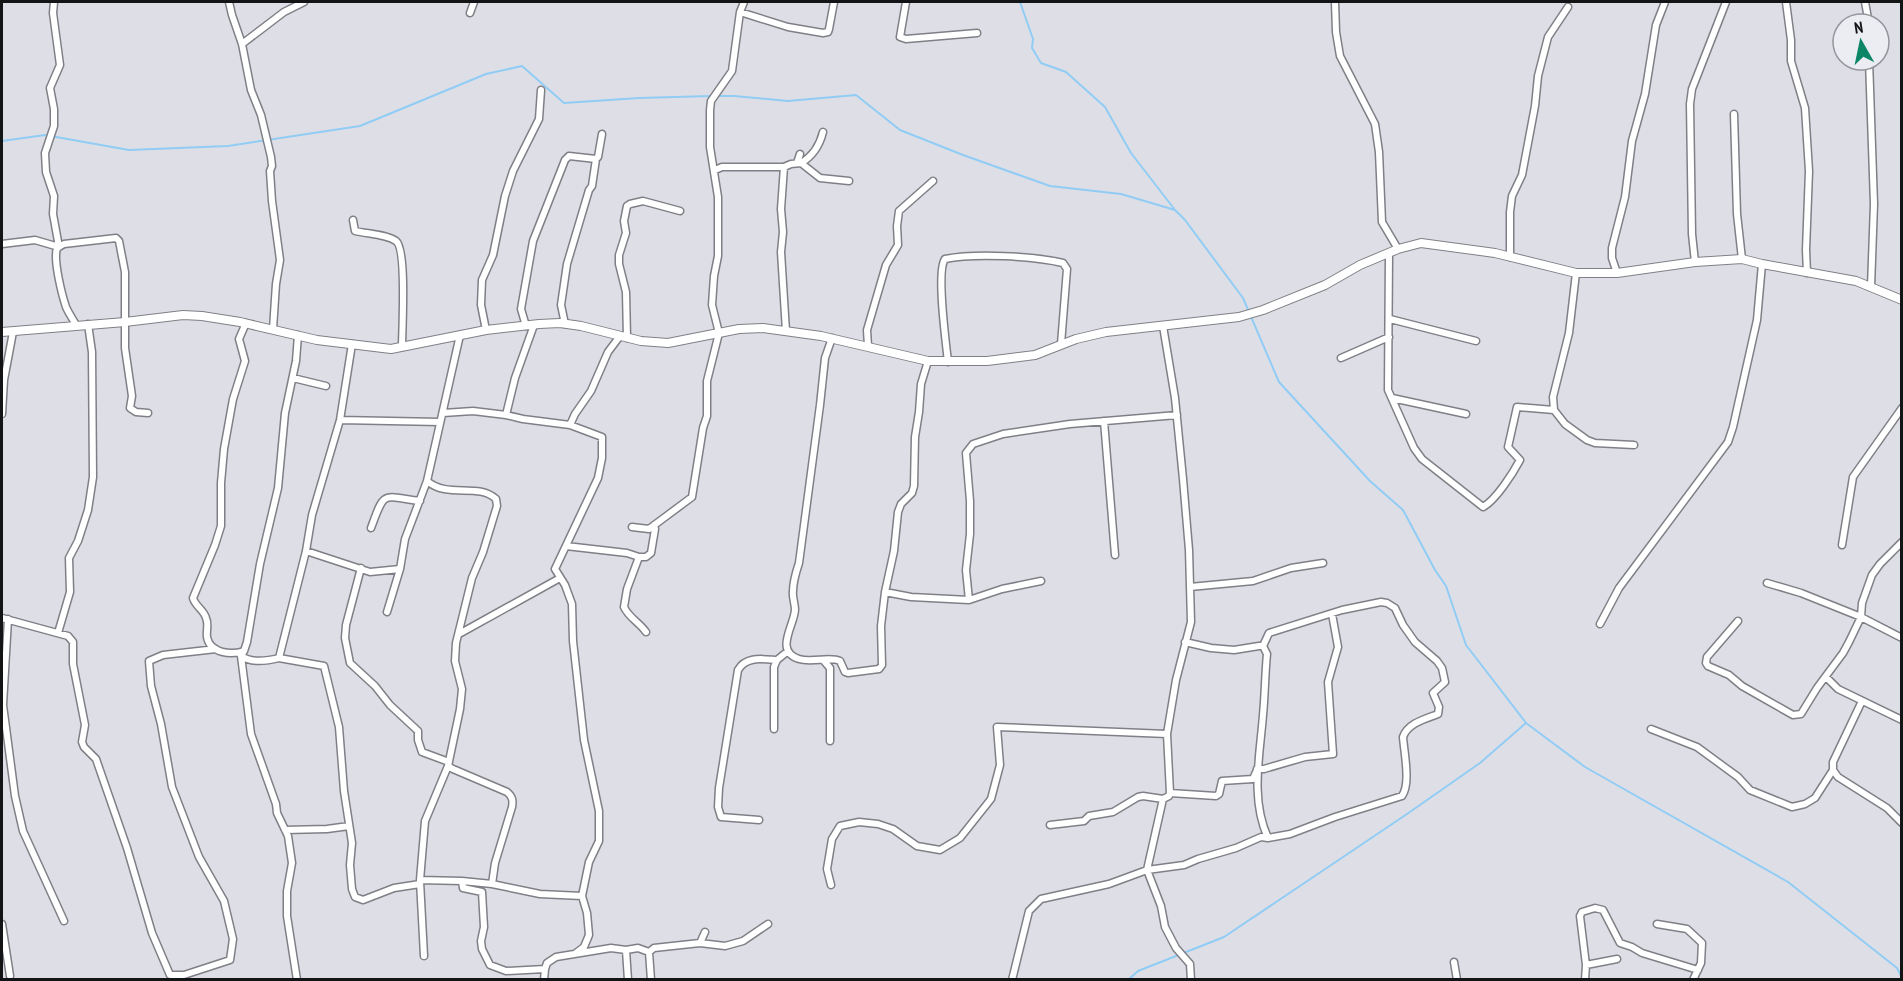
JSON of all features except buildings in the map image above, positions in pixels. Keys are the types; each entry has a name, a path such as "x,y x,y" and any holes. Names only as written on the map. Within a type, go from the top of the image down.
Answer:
{"street":[{"path":"54,2 53,12 60,64 50,87 54,126 45,153 46,172 54,196 53,213 59,247"},
{"path":"229,2 271,157 272,201 280,260 273,329"},
{"path":"242,44 284,12 304,2"},
{"path":"470,13 474,2"},
{"path":"632,527 647,530 692,497 703,428 707,417 707,381 719,333 712,305 718,256 718,197 709,129 710,110 711,101 732,71 740,12 744,2"},
{"path":"740,12 789,27 823,33 828,32 834,2"},
{"path":"906,2 900,37 906,39 977,33"},
{"path":"1335,2 1340,56 1375,124 1379,152 1382,222 1398,249"},
{"path":"1617,273 1611,258 1612,248 1625,197 1632,141 1645,94 1656,25 1665,2"},
{"path":"1695,262 1690,174 1690,104 1692,89 1726,2"},
{"path":"1786,2 1791,61 1805,108 1809,171 1806,250 1808,273"},
{"path":"1510,257 1509,212 1512,195 1522,175 1535,106 1538,76 1548,37 1568,7"},
{"path":"1869,72 1874,204 1870,287"},
{"path":"486,330 481,305 482,280 493,255 505,196 513,171 539,118 541,90"},
{"path":"1734,114 1737,214 1742,259"},
{"path":"715,170 722,167 784,167 799,163 806,160 820,144 823,132"},
{"path":"565,324 561,305 567,264 592,186 602,134"},
{"path":"799,163 800,154"},
{"path":"506,415 530,326 521,309 533,241 565,160 569,156 596,159"},
{"path":"799,163 820,178 849,181"},
{"path":"784,167 781,252 786,331"},
{"path":"868,346 867,330 886,265 898,245 899,211 933,181"},
{"path":"570,425 591,391 608,352 623,337 626,292 619,255 626,233 624,221 627,206 643,201 680,211"},
{"path":"353,220 355,231 390,238 401,246 404,271 402,346"},
{"path":"76,325 67,310 56,252 64,244 116,238 119,241 125,272 125,348 132,396 130,408 136,412 148,413"},
{"path":"2,244 35,240 59,247"},
{"path":"2,332 183,315 246,323 298,335 391,349 486,330 565,324 641,342 668,343 739,329 763,328 832,338 928,361 987,361 1035,355 1076,339 1106,332 1239,317 1263,310 1325,285 1398,249 1421,243 1495,253 1576,273 1617,273 1695,262 1742,259 1856,281 1902,300"},
{"path":"1389,253 1388,390 1414,448 1422,459 1483,507 1489,504 1510,479 1520,460 1508,447 1516,407 1554,410"},
{"path":"948,362 941,279 942,263 945,259 960,256 1003,256 1064,263 1067,269 1061,344"},
{"path":"1600,624 1619,588 1728,442 1739,405 1757,320 1762,264"},
{"path":"1576,273 1569,333 1553,398 1554,410 1566,424 1587,440 1595,443 1634,445"},
{"path":"1390,319 1476,341"},
{"path":"243,653 225,653 209,644 208,622 193,598 221,526 224,448 233,399 244,361 239,339 246,323"},
{"path":"58,633 70,592 69,558 78,541 88,510 93,477 92,352 88,324"},
{"path":"1050,825 1084,821 1089,816 1113,812 1138,797 1163,799 1170,793 1167,734 1176,680 1191,621 1189,550 1177,415 1163,326"},
{"path":"2,414 4,380 13,332"},
{"path":"297,980 287,916 287,891 292,863 288,836 277,813 276,804 251,734 243,653 260,564 278,488 285,414 296,362 298,335"},
{"path":"387,612 405,539 427,481 460,335"},
{"path":"1341,358 1389,337"},
{"path":"832,338 825,358 799,563 793,589 795,609 785,642 788,651 795,658 837,660 848,673 881,668 881,626 885,592 894,551 898,512 912,493 914,486 915,437 920,412 921,384 928,361"},
{"path":"279,658 306,551 312,515 340,420 352,344"},
{"path":"293,378 326,386"},
{"path":"1392,398 1466,414"},
{"path":"1842,545 1853,477 1902,408"},
{"path":"443,413 473,411 506,415 570,425 602,436 602,458 598,478 555,569 572,604 573,641 584,740 599,811 599,841 589,862 582,896 590,927 584,946 576,953"},
{"path":"969,600 966,570 970,534 970,501 966,453 973,444 1004,434 1104,421 1177,415"},
{"path":"340,420 440,422"},
{"path":"1104,421 1115,555"},
{"path":"424,956 420,882 425,821 449,764 462,688 455,661 459,634 472,578 483,552 497,506 496,499 486,492 441,489 427,481"},
{"path":"371,528 381,501 385,498 420,501"},
{"path":"566,546 646,557 651,553 656,530 654,525"},
{"path":"1738,621 1707,657 1708,666 1729,675 1742,687 1793,715 1801,714 1843,653 1862,617 1862,603 1872,575 1902,542"},
{"path":"306,551 370,572 399,569"},
{"path":"639,557 627,589 624,607 646,632"},
{"path":"1190,587 1253,581 1291,568 1323,563"},
{"path":"361,568 345,632 350,663 418,731 422,752 449,764 453,770 511,795 512,807 495,863 492,884"},
{"path":"459,634 561,578"},
{"path":"885,592 911,597 969,600 1002,589 1041,581"},
{"path":"1767,583 1801,593 1862,617 1902,638"},
{"path":"1012,980 1029,911 1041,899 1108,884 1147,870 1184,865 1261,837 1290,834 1402,796 1407,782 1403,737 1405,731 1424,719 1438,714 1439,707 1433,693 1445,684 1442,668 1415,642 1395,608 1381,602 1332,614 1269,633 1263,646"},
{"path":"1257,769 1305,757 1333,754 1328,682 1338,647 1332,614"},
{"path":"64,921 23,831 15,796 3,705 5,619 68,636 73,642 73,664 85,725 82,742 96,759 127,848 152,933 170,975 184,975 230,960 233,939 224,901 199,857 172,787 161,723 151,686 149,661 163,655 216,649"},
{"path":"1185,642 1228,650 1263,646"},
{"path":"1263,646 1267,654 1257,769 1259,810 1268,838"},
{"path":"774,729 774,667 777,660 788,651"},
{"path":"243,653 246,659 279,658 324,666 339,727 352,843 350,865 352,889 355,897 363,900 401,886 420,882 462,881 492,884 540,894 582,896"},
{"path":"759,820 721,818 718,807 719,788 738,670 743,662 748,660 777,660"},
{"path":"824,661 830,668 830,741"},
{"path":"1826,677 1832,685 1839,689 1902,720"},
{"path":"1651,729 1697,747 1738,777 1744,786 1786,806 1799,806 1815,798 1833,770 1833,762 1862,701"},
{"path":"831,885 827,869 832,839 840,826 859,822 878,824 893,830 917,846 940,850 960,838 991,799 1000,765 997,727 1167,734"},
{"path":"1170,793 1216,796 1219,794 1222,781 1253,779 1257,769"},
{"path":"1833,770 1838,777 1887,808 1902,823"},
{"path":"1163,799 1147,870 1161,906 1165,927 1176,948 1190,964 1191,980"},
{"path":"285,830 349,826"},
{"path":"462,881 463,888 482,892 484,927 481,941 490,965 506,971 544,969"},
{"path":"1585,980 1586,965 1580,916 1582,912 1595,908 1603,910 1620,943 1642,953 1698,970"},
{"path":"2,924 10,976"},
{"path":"648,952 654,948 700,943 725,946 743,941 768,924"},
{"path":"1657,924 1687,929 1702,943 1701,963 1693,980"},
{"path":"700,943 705,932"},
{"path":"544,980 544,969 547,963 556,957 611,948 626,950 638,948 648,952"},
{"path":"626,950 628,980"},
{"path":"648,952 651,980"},
{"path":"1586,965 1617,959"},
{"path":"1454,962 1457,980"}],"waterway":[{"path":"1020,2 1033,39 1032,48 1041,63 1066,72 1105,107 1131,153 1175,210"},
{"path":"2,141 45,135 129,150 228,146 360,126 486,74 522,66 564,103 711,96"},
{"path":"717,96 788,101 856,95 900,130 963,155 1050,186 1121,194 1175,210 1243,298 1279,382 1370,481 1403,510 1446,586 1466,645 1526,723 1585,767 1788,882 1897,968 1902,978"},
{"path":"1128,980 1138,971 1224,937 1480,763 1526,723"}]}
